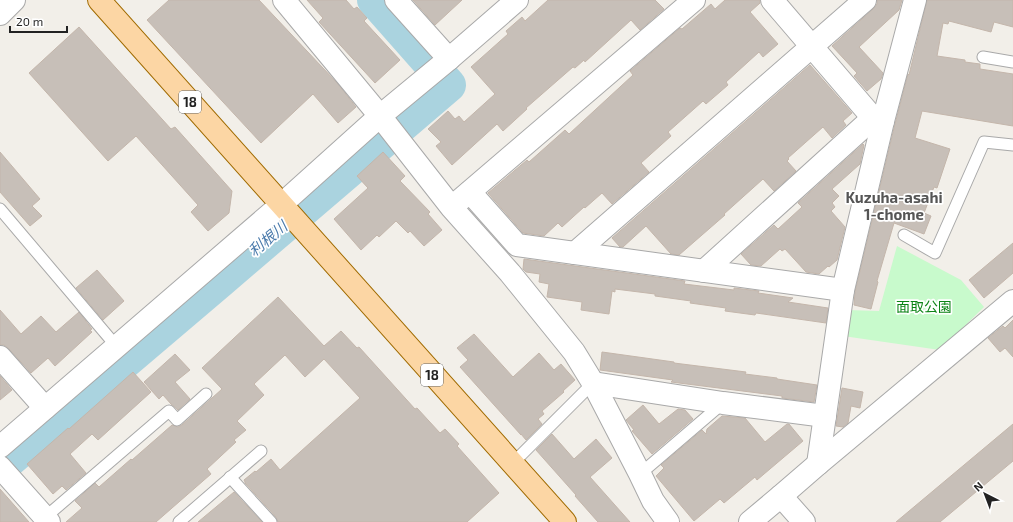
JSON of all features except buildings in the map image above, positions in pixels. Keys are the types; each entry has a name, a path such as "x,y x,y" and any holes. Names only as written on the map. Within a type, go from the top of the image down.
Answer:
{"main road":[{"name":"18","path":"99,0 291,214 383,320 565,522"}],"street":[{"path":"0,14 14,0"},
{"path":"284,0 380,116 452,208 510,273 574,352 592,383 653,501 668,522"},
{"path":"396,0 449,59"},
{"path":"0,447 117,347 291,214 380,116 517,0"},
{"path":"452,208 694,0"},
{"path":"772,0 878,120"},
{"path":"575,253 866,0"},
{"path":"818,464 843,290 878,120 915,0"},
{"path":"704,271 878,120"},
{"path":"470,192 517,245 843,290"},
{"path":"750,522 1013,301"},
{"path":"0,357 46,408"},
{"path":"592,383 723,403 825,416"},
{"path":"3,470 45,521"},
{"path":"781,496 804,522"}],"lane":[{"path":"983,57 1013,62"},
{"path":"904,235 935,252 984,142 1013,145"},
{"path":"0,209 117,347"},
{"path":"512,464 592,383"},
{"path":"45,521 169,411 177,420 206,394"},
{"path":"640,474 723,403"},
{"path":"179,522 261,451"},
{"path":"230,478 271,522"}],"green space":[{"name":"面取公園","path":"897,246 961,280 984,307 940,350 843,336 847,310 879,311"}],"waterway":[{"name":"利根川","path":"0,468 449,85 374,0"}],"district":[{"name":"Kuzuha-asahi 1-chome","path":"894,206"}]}
